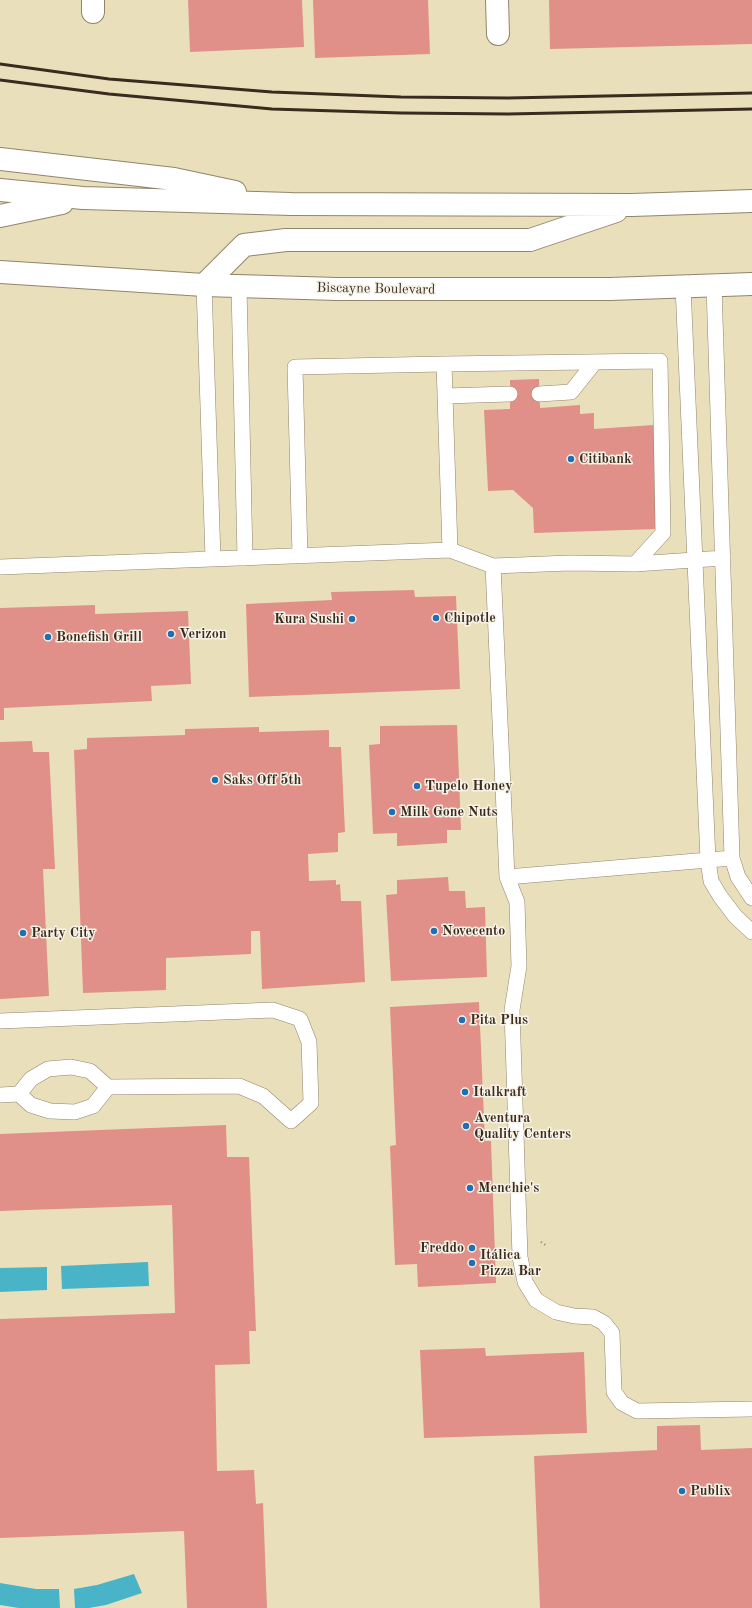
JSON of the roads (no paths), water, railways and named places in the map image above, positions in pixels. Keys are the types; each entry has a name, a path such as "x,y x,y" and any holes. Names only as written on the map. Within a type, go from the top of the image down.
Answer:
{"main road":[{"path":"497,0 498,34"},
{"path":"0,159 174,179 291,204"},
{"path":"0,190 83,198 291,204 632,205 752,201"},
{"path":"0,216 83,198"},
{"path":"204,285 244,244 286,240 530,240 632,205"},
{"name":"Biscayne Boulevard","path":"0,272 204,285 474,290 610,289 752,284"}],"lane":[{"path":"204,285 213,559"},
{"path":"714,285 732,858 738,877 752,898"},
{"path":"239,286 245,558"},
{"path":"683,286 708,860 712,881 720,896 735,916 752,932"},
{"path":"300,556 295,367 660,361 663,533 635,564"},
{"path":"539,394 571,392 595,362"},
{"path":"444,364 450,550"},
{"path":"445,396 510,394"},
{"path":"0,567 450,550 493,566 570,563 635,564 723,558"},
{"path":"493,566 507,877 517,902 519,966 512,1010 520,1257 524,1282 536,1300 556,1312 574,1316 593,1317 604,1323 612,1334 614,1392 622,1403 637,1412 752,1409"},
{"path":"507,877 732,858"},
{"path":"0,1021 273,1010 300,1018 309,1042 311,1103 291,1121 263,1096 239,1086 108,1086 90,1071 71,1067 48,1069 31,1079 19,1094"},
{"path":"0,1095 19,1094 31,1105 50,1112 75,1112 93,1106 108,1086"}],"water":[{"path":"148,1262 149,1286 62,1289 61,1266"},
{"path":"47,1267 47,1290 0,1292 0,1268"},
{"path":"134,1574 142,1593 106,1605 89,1608 75,1608 74,1589 97,1585"},
{"path":"0,1583 36,1589 59,1589 60,1608 19,1608 0,1605"}],"railway":[{"path":"0,64 109,79 272,92 401,97 508,98 752,93"},
{"path":"0,80 109,94 272,109 401,113 508,114 752,109"}],"place":[{"name":"Citibank","path":"571,459"},
{"name":"Chipotle","path":"436,618"},
{"name":"Kura Sushi","path":"352,619"},
{"name":"Verizon","path":"171,634"},
{"name":"Bonefish Grill","path":"48,637"},
{"name":"Saks Off 5th","path":"215,780"},
{"name":"Tupelo Honey","path":"417,786"},
{"name":"Milk Gone Nuts","path":"392,812"},
{"name":"Novecento","path":"434,931"},
{"name":"Party City","path":"23,933"},
{"name":"Pita Plus","path":"462,1020"},
{"name":"Italkraft","path":"465,1092"},
{"name":"Aventura Quality Centers","path":"466,1126"},
{"name":"Menchie's","path":"470,1188"},
{"name":"Freddo","path":"472,1248"},
{"name":"Itálica Pizza Bar","path":"472,1263"},
{"name":"Publix","path":"682,1491"}]}
